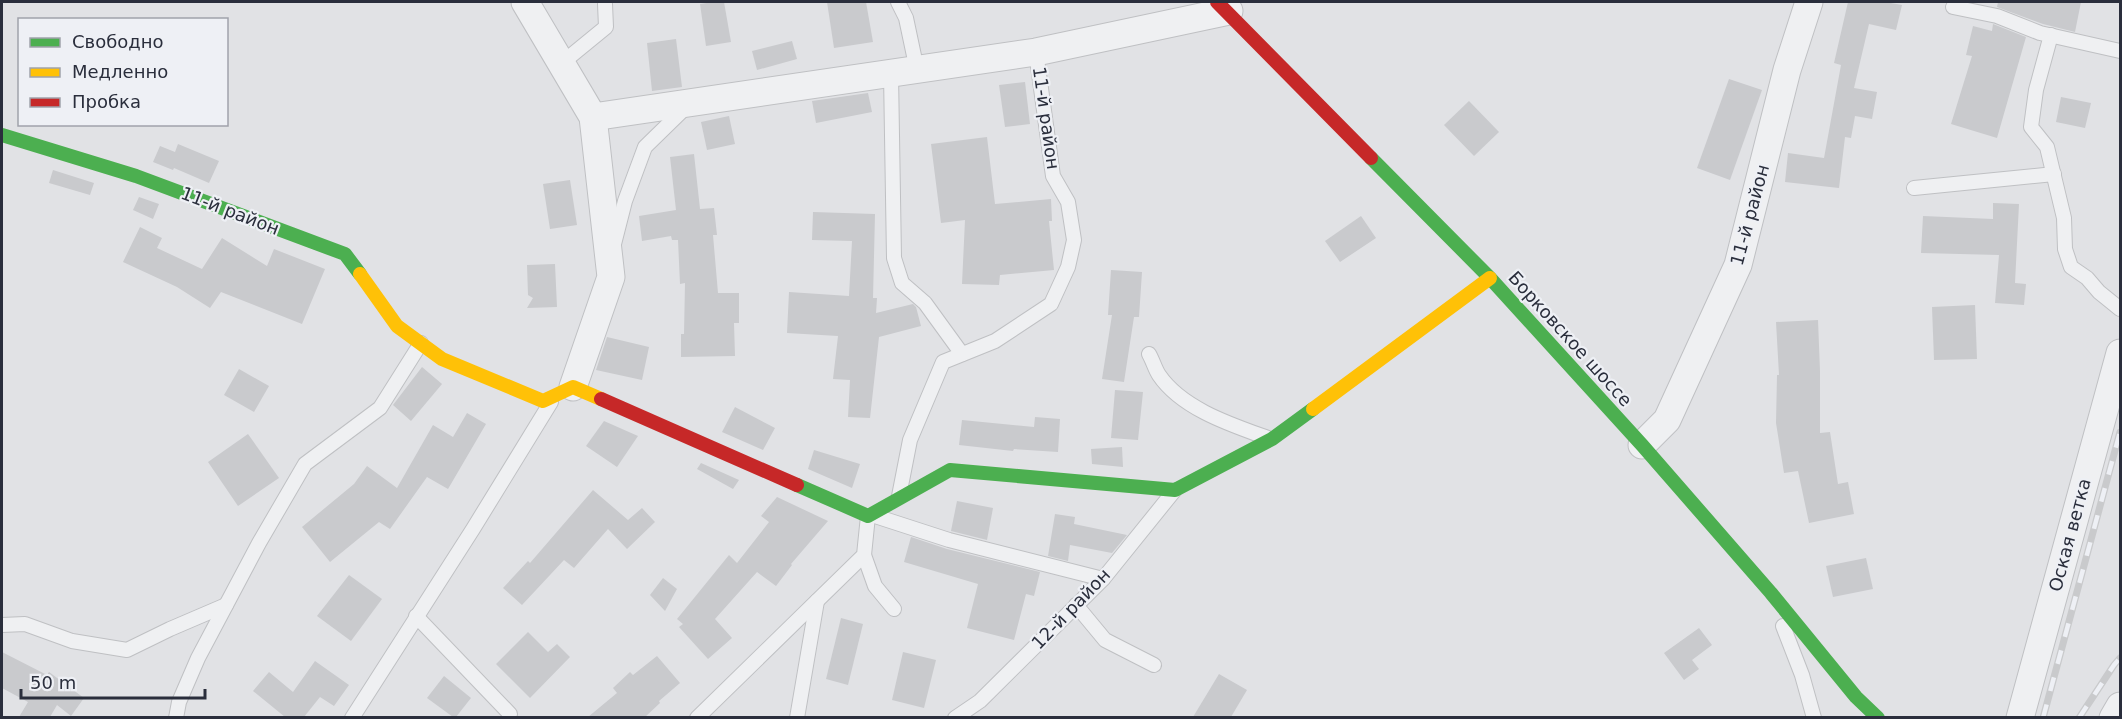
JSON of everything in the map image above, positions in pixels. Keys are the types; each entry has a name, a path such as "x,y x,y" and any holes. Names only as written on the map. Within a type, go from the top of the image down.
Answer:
{"street":[{"path":"525,2 594,117 611,278 564,391 869,515 950,470 1175,490 1272,439 1490,278"},
{"name":"11-й район","path":"1642,445 1667,420 1738,265 1787,70 1809,2"},
{"name":"11-й район","path":"594,117 1036,52 1223,7"},
{"name":"Борковское шоссе","path":"1223,7 1490,278 1642,445 1771,593 1856,697 1878,717"},
{"name":"11-й район","path":"2,135 136,176 345,254 397,326 442,359 543,401 564,391"},
{"name":"Оская ветка","path":"2020,717 2121,353"},
{"path":"2114,717 2121,706"}],"lane":[{"path":"898,2 906,18 894,258 902,283 925,303 962,354"},
{"path":"562,63 606,27 605,4"},
{"path":"1953,7 1997,16 2040,33 2121,51"},
{"path":"2051,35 2036,90 2031,127 2047,147 2064,218 2065,249 2071,267 2087,278 2099,292 2121,309"},
{"name":"11-й район","path":"898,499 910,440 943,362 995,341 1051,304 1068,267 1074,240 1068,202 1053,176 1036,52"},
{"path":"609,263 625,201 645,147 690,103"},
{"path":"1914,188 2054,174"},
{"path":"176,717 179,702 198,658 259,543 305,464 380,408 421,343"},
{"path":"1149,354 1160,376 1182,399 1228,424 1272,439"},
{"path":"352,717 564,391"},
{"name":"12-й район","path":"956,717 980,701 1103,579 1175,490"},
{"path":"894,609 875,586 864,555 869,515 949,540 1103,579"},
{"path":"697,717 864,555"},
{"path":"1771,593 1802,675 1814,717"},
{"path":"797,717 817,601"},
{"path":"2,625 25,624 72,641 127,650 170,628 226,605"},
{"path":"1076,606 1105,640 1154,665"},
{"path":"416,616 510,714"}],"building":[{"path":"724,2 731,42 706,46 700,4"},
{"path":"827,2 866,2 873,42 834,48"},
{"path":"1848,2 1885,2 1902,5 1896,30 1869,24 1854,88 1877,92 1872,119 1855,116 1851,138 1845,137 1839,188 1785,182 1788,153 1824,158 1841,65 1834,63"},
{"path":"1998,2 2081,2 2075,32 2043,24 1997,7"},
{"path":"1993,24 2026,37 1997,138 1951,124 1972,56 1966,55 1973,26 1992,31"},
{"path":"676,39 682,87 652,91 647,43"},
{"path":"792,41 797,59 757,70 752,51"},
{"path":"1729,79 1762,90 1730,180 1697,168"},
{"path":"1025,82 1030,124 1005,127 999,85"},
{"path":"868,93 872,112 816,123 812,101"},
{"path":"2061,97 2091,103 2085,128 2056,122"},
{"path":"1469,101 1499,132 1474,156 1444,125"},
{"path":"729,116 735,144 707,150 701,122"},
{"path":"987,137 995,204 1051,199 1052,221 1049,221 1054,270 1000,275 999,285 962,284 965,220 941,223 931,144"},
{"path":"178,144 219,161 209,183 153,162 160,146 175,152"},
{"path":"694,154 700,209 714,208 717,235 713,235 718,293 739,293 739,323 734,323 735,356 681,357 685,283 680,284 678,240 672,240 671,236 642,241 639,216 676,210 670,157"},
{"path":"53,170 94,183 90,195 49,183"},
{"path":"570,180 577,225 550,229 543,184"},
{"path":"139,197 159,204 153,219 133,210"},
{"path":"1993,203 2019,204 2015,283 2026,284 2024,305 1995,303 1999,255 1921,253 1923,216 1993,219"},
{"path":"813,212 875,214 873,298 877,298 876,313 913,304 916,307 921,326 879,337 870,418 848,417 850,380 833,379 838,336 787,333 789,292 849,296 852,241 812,240"},
{"path":"1361,216 1376,238 1340,262 1325,241"},
{"path":"140,227 162,238 157,248 202,269 222,238 267,266 274,249 325,269 302,324 221,292 210,308 177,287 123,262"},
{"path":"555,264 557,307 527,308 533,298 528,295 527,265"},
{"path":"1111,270 1142,272 1139,317 1134,317 1124,382 1102,379 1112,315 1108,315"},
{"path":"1975,305 1977,359 1934,360 1932,307"},
{"path":"1818,320 1820,433 1830,432 1838,484 1848,482 1854,514 1809,523 1798,471 1784,473 1776,423 1777,375 1779,375 1776,322"},
{"path":"607,337 649,347 642,380 596,370"},
{"path":"422,367 442,384 411,421 393,405"},
{"path":"239,369 269,386 254,412 224,395"},
{"path":"1115,390 1143,392 1138,440 1111,438"},
{"path":"735,407 775,428 763,450 722,432"},
{"path":"467,413 486,424 448,489 427,477 390,529 379,522 330,562 302,527 354,484 367,466 397,488 433,425 453,437"},
{"path":"1035,417 1060,419 1058,452 1014,449 1013,451 959,445 962,420 1034,427"},
{"path":"604,421 638,436 617,467 586,446"},
{"path":"248,434 279,478 238,506 208,462"},
{"path":"1122,447 1123,467 1092,464 1091,449"},
{"path":"814,450 860,464 852,488 808,469"},
{"path":"701,463 739,480 733,489 697,469"},
{"path":"593,490 628,520 642,508 655,522 627,549 608,529 574,568 564,560 522,605 503,588 528,561 530,563"},
{"path":"777,497 828,521 791,564 776,586 757,572 715,619 732,638 708,659 679,627 683,624 677,619 729,555 737,563 769,522 761,516"},
{"path":"957,501 993,508 987,540 951,531"},
{"path":"1055,514 1075,517 1074,524 1127,535 1112,553 1070,545 1068,561 1048,556"},
{"path":"911,537 947,549 1040,572 1034,596 1026,594 1014,640 967,628 978,584 904,562"},
{"path":"1866,558 1873,589 1833,597 1826,566"},
{"path":"349,575 382,599 351,641 317,616"},
{"path":"663,578 677,589 665,611 650,595"},
{"path":"841,618 863,624 848,685 826,679"},
{"path":"1699,628 1712,645 1692,660 1699,669 1684,680 1664,653"},
{"path":"528,632 548,652 557,644 570,657 530,698 496,664"},
{"path":"2,652 47,675 49,672 84,698 71,716 57,705 50,717 19,717 28,702 2,688"},
{"path":"903,652 936,660 924,708 892,700"},
{"path":"657,656 680,683 645,717 588,717 617,693 613,688 630,672 633,675"},
{"path":"315,661 349,685 334,706 320,697 304,717 285,717 253,691 269,672 293,692"},
{"path":"1219,674 1247,690 1231,717 1193,717"},
{"path":"444,676 471,698 456,717 427,698"}],"railway":[{"path":"2043,718 2120,432"},
{"path":"2079,718 2120,658"}],"traffic: fast":[{"path":"2,135 136,176 345,254 360,274"},
{"path":"1371,158 1490,278 1642,445 1771,593 1856,697 1878,718"},
{"path":"797,485 868,516 950,470 1175,490 1272,439 1313,409"}],"traffic: slow":[{"path":"360,274 397,326 442,359 543,401 573,387 601,399"},
{"path":"1313,409 1490,278"}],"traffic: jam":[{"path":"1217,2 1371,158"},
{"path":"601,399 797,485"}]}
